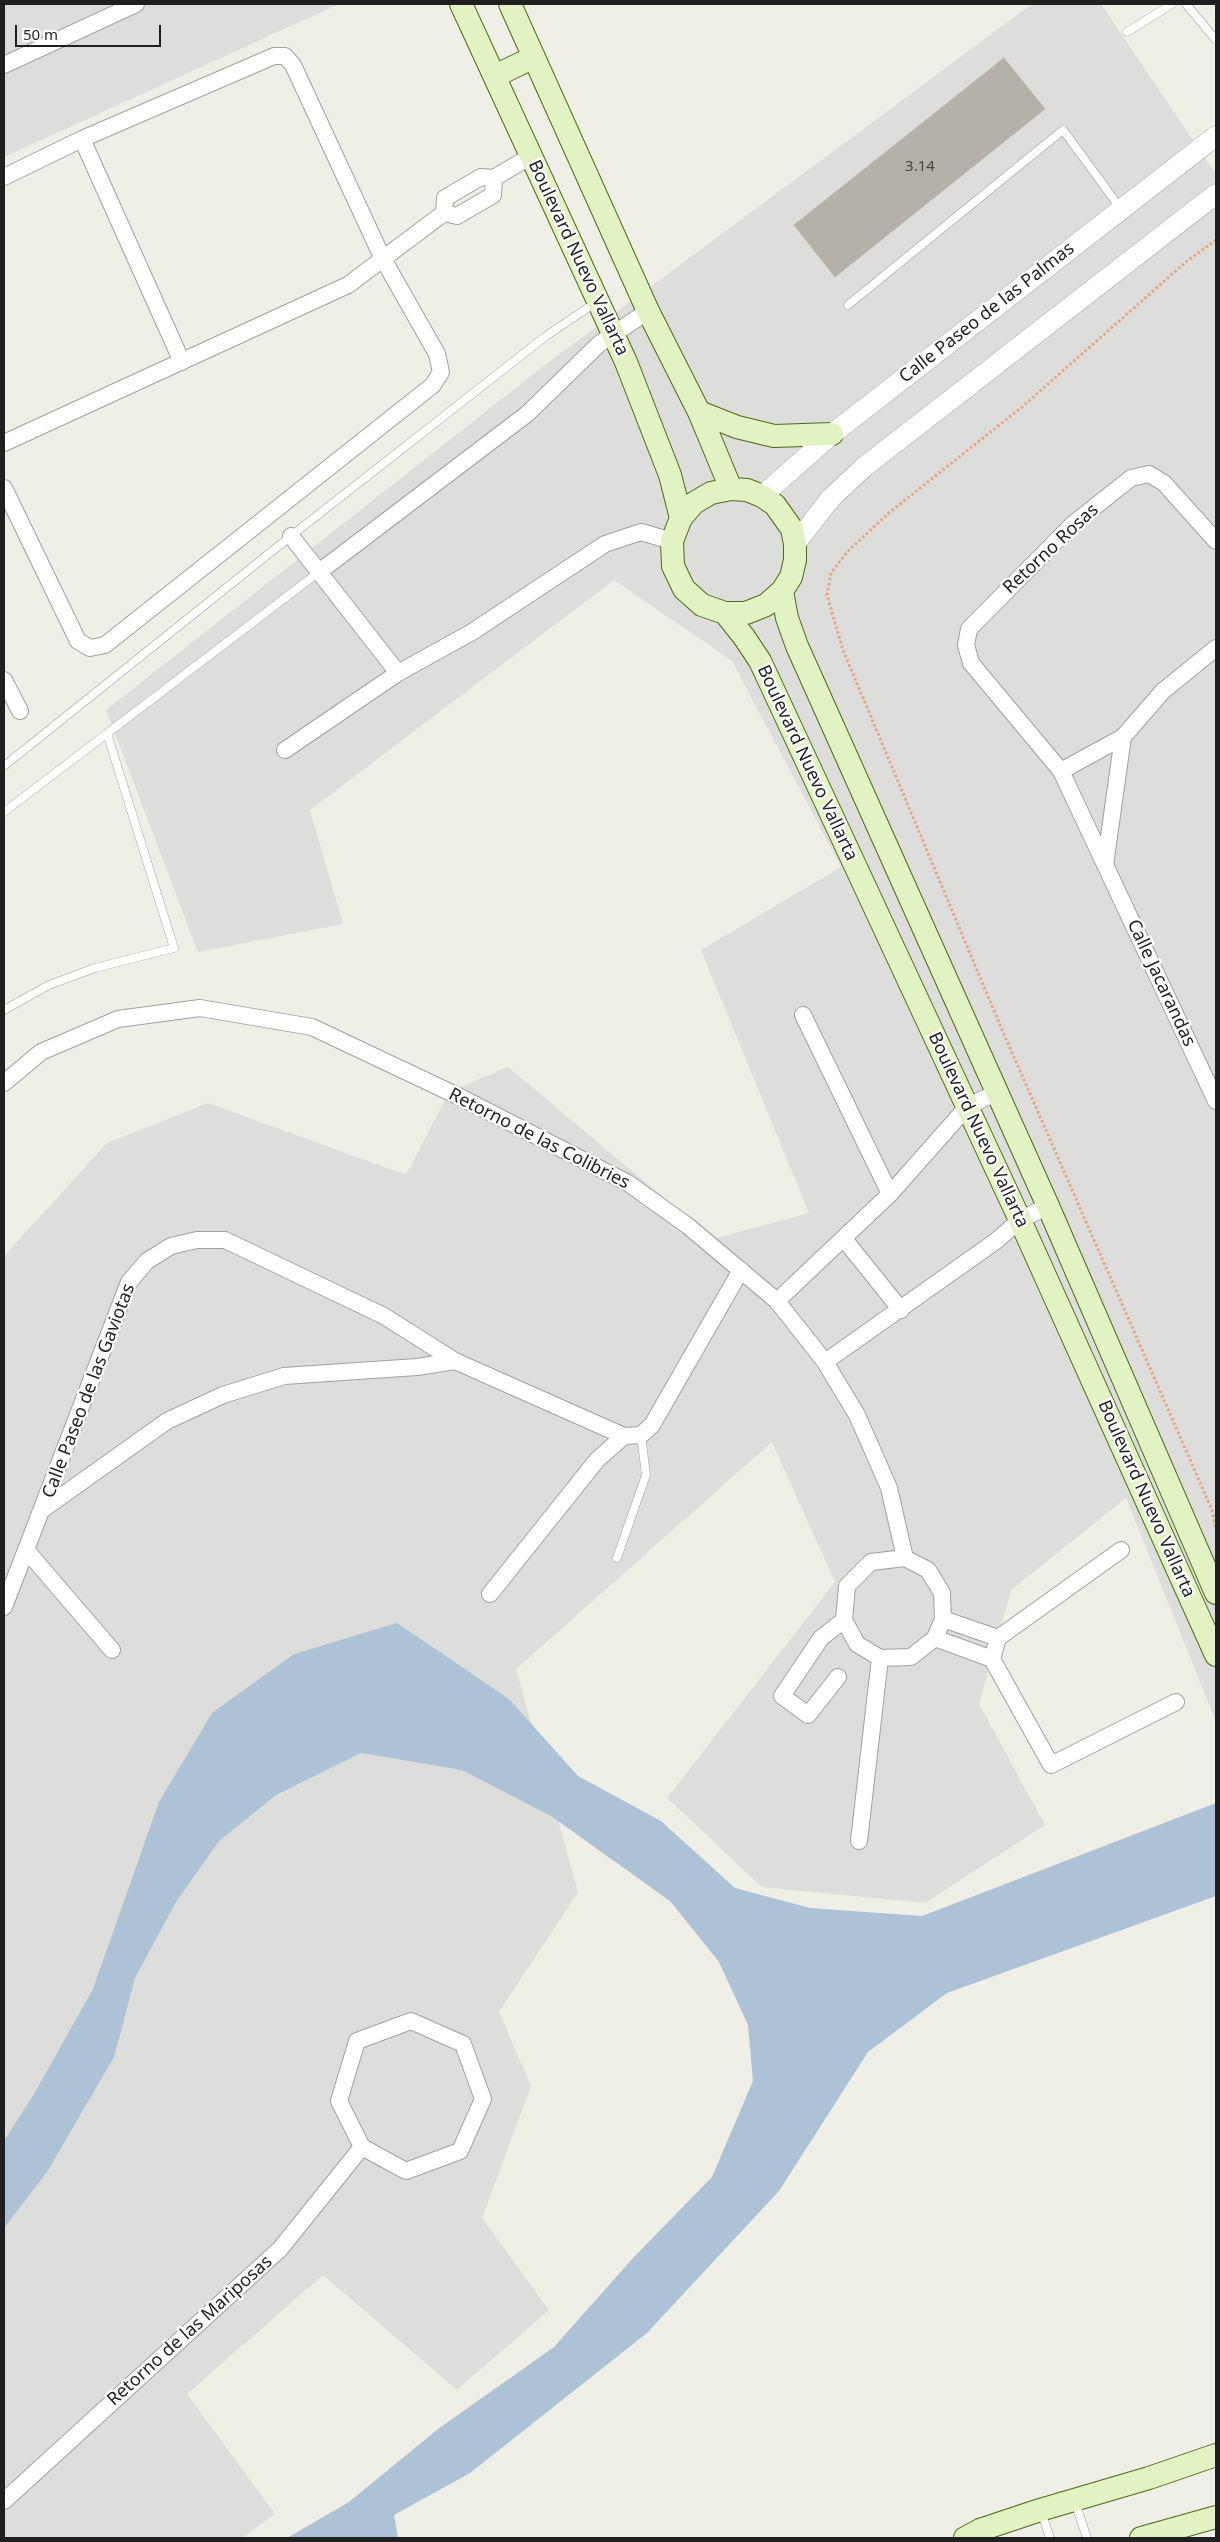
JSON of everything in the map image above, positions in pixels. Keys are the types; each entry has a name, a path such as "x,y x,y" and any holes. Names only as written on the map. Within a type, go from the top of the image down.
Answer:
{"main road":[{"name":"Boulevard Nuevo Vallarta","path":"462,4 614,334 670,475 681,518"},
{"path":"510,4 648,310 699,412 731,489"},
{"path":"495,76 534,57"},
{"path":"699,412 737,427 774,436 832,434"},
{"name":"Boulevard Nuevo Vallarta","path":"731,489 747,490 775,504 784,516 795,544 795,560 791,577 782,591 766,605 746,613 725,614 702,605 684,589 673,566 672,541 681,518 694,503 705,496 731,489"},
{"name":"Boulevard Nuevo Vallarta","path":"782,591 787,618 797,646 995,1093 1048,1206 1216,1593"},
{"name":"Boulevard Nuevo Vallarta","path":"725,614 744,636 760,661 1020,1220 1216,1655"},
{"path":"965,2538 980,2530 1074,2499 1150,2478 1216,2454"},
{"path":"1141,2538 1216,2517"}],"street":[{"path":"4,65 136,4"},
{"path":"4,177 82,139 274,56 286,56 293,65 382,258 437,354 441,372 433,385 105,645 90,648 78,641 4,488"},
{"name":"Calle Paseo de las Palmas","path":"762,496 832,434 1216,136"},
{"path":"82,139 182,362"},
{"path":"4,443 348,285 444,213 457,216 493,194 494,178 531,156"},
{"path":"795,544 831,498 864,467 1216,194"},
{"path":"319,572 528,414 599,344 648,310"},
{"name":"Retorno Rosas","path":"1061,771 971,663 966,645 969,629 1073,524 1132,478 1149,474 1164,483 1216,541"},
{"path":"285,750 398,673 472,632 605,544 640,532 672,541"},
{"path":"291,536 398,673"},
{"path":"1061,771 1123,736 1163,691 1216,648"},
{"path":"4,680 20,712"},
{"path":"1106,864 1123,736"},
{"name":"Calle Jacarandas","path":"1061,771 1216,1101"},
{"name":"Retorno de las Colibries","path":"4,1083 41,1052 118,1019 200,1008 312,1027 460,1097 628,1183 688,1226 776,1301 824,1362 856,1415 889,1488 905,1558"},
{"path":"802,1015 890,1194"},
{"path":"776,1301 890,1194 967,1107 995,1093"},
{"path":"824,1362 996,1242 1020,1220 1048,1206"},
{"path":"844,1239 901,1310"},
{"name":"Calle Paseo de las Gaviotas","path":"4,1607 129,1282 147,1261 171,1246 197,1240 225,1240 384,1316 455,1361 624,1436 641,1435"},
{"path":"641,1435 652,1425 741,1270"},
{"name":"Calle Paseo de las Gaviotas","path":"42,1510 167,1421 223,1395 284,1376 417,1367 455,1361"},
{"path":"490,1594 597,1460 624,1436"},
{"path":"992,1659 998,1638 1121,1550"},
{"path":"27,1551 112,1650"},
{"path":"905,1558 928,1570 938,1585 942,1593 943,1620 935,1638 911,1657 880,1658 857,1644 844,1620 847,1586 871,1562 905,1558"},
{"path":"838,1677 808,1715 782,1696 821,1638 844,1620"},
{"path":"943,1620 998,1638"},
{"path":"935,1638 992,1659 1050,1765 1176,1702"},
{"path":"859,1841 880,1658"},
{"path":"411,2021 463,2044 483,2099 460,2151 406,2171 362,2147 339,2101 357,2041 411,2021"},
{"name":"Retorno de las Mariposas","path":"4,2501 280,2249 362,2147"}],"lane":[{"path":"1127,32 1172,4"},
{"path":"1186,4 1216,40"},
{"path":"848,305 1063,130 1121,209"},
{"path":"4,766 291,536 546,336 599,300"},
{"path":"4,812 319,572"},
{"path":"4,1010 58,982 95,968 174,948 107,733"},
{"path":"617,1558 646,1476 641,1435"},
{"path":"1074,2499 1087,2538"},
{"path":"1040,2510 1050,2538"}],"path":[{"path":"1216,240 1187,261 1022,407 869,531 848,551 831,572 827,595 850,668 1000,1026 1212,1510 1216,1530"}],"shaded area":[{"path":"4,4 339,4 4,157"},
{"path":"1032,4 1101,4 1216,174 1216,1722 1126,1498 1011,1590 979,1704 1045,1825 925,1903 762,1887 667,1798 835,1582 772,1442 516,1669 578,1892 499,2012 531,2086 482,2218 549,2310 457,2390 323,2275 187,2394 275,2514 242,2538 4,2538 4,1256 107,1143 208,1103 406,1175 450,1091 508,1067 713,1239 809,1213 701,950 841,867 732,661 614,580 310,810 343,924 198,952 106,710 545,365"}],"water":[{"path":"397,1623 509,1699 578,1776 661,1821 735,1888 810,1908 922,1916 1216,1803 1216,1896 947,1993 868,2052 779,2191 647,2333 470,2473 394,2515 398,2538 287,2538 349,2502 438,2429 554,2347 634,2257 712,2177 753,2081 748,2025 719,1962 670,1901 551,1816 462,1770 361,1753 276,1795 219,1841 176,1902 135,1978 114,2057 47,2172 4,2228 4,2141 34,2094 93,1989 159,1802 212,1713 294,1654"}],"building":[{"path":"1004,58 1045,109 835,277 794,225"}]}
